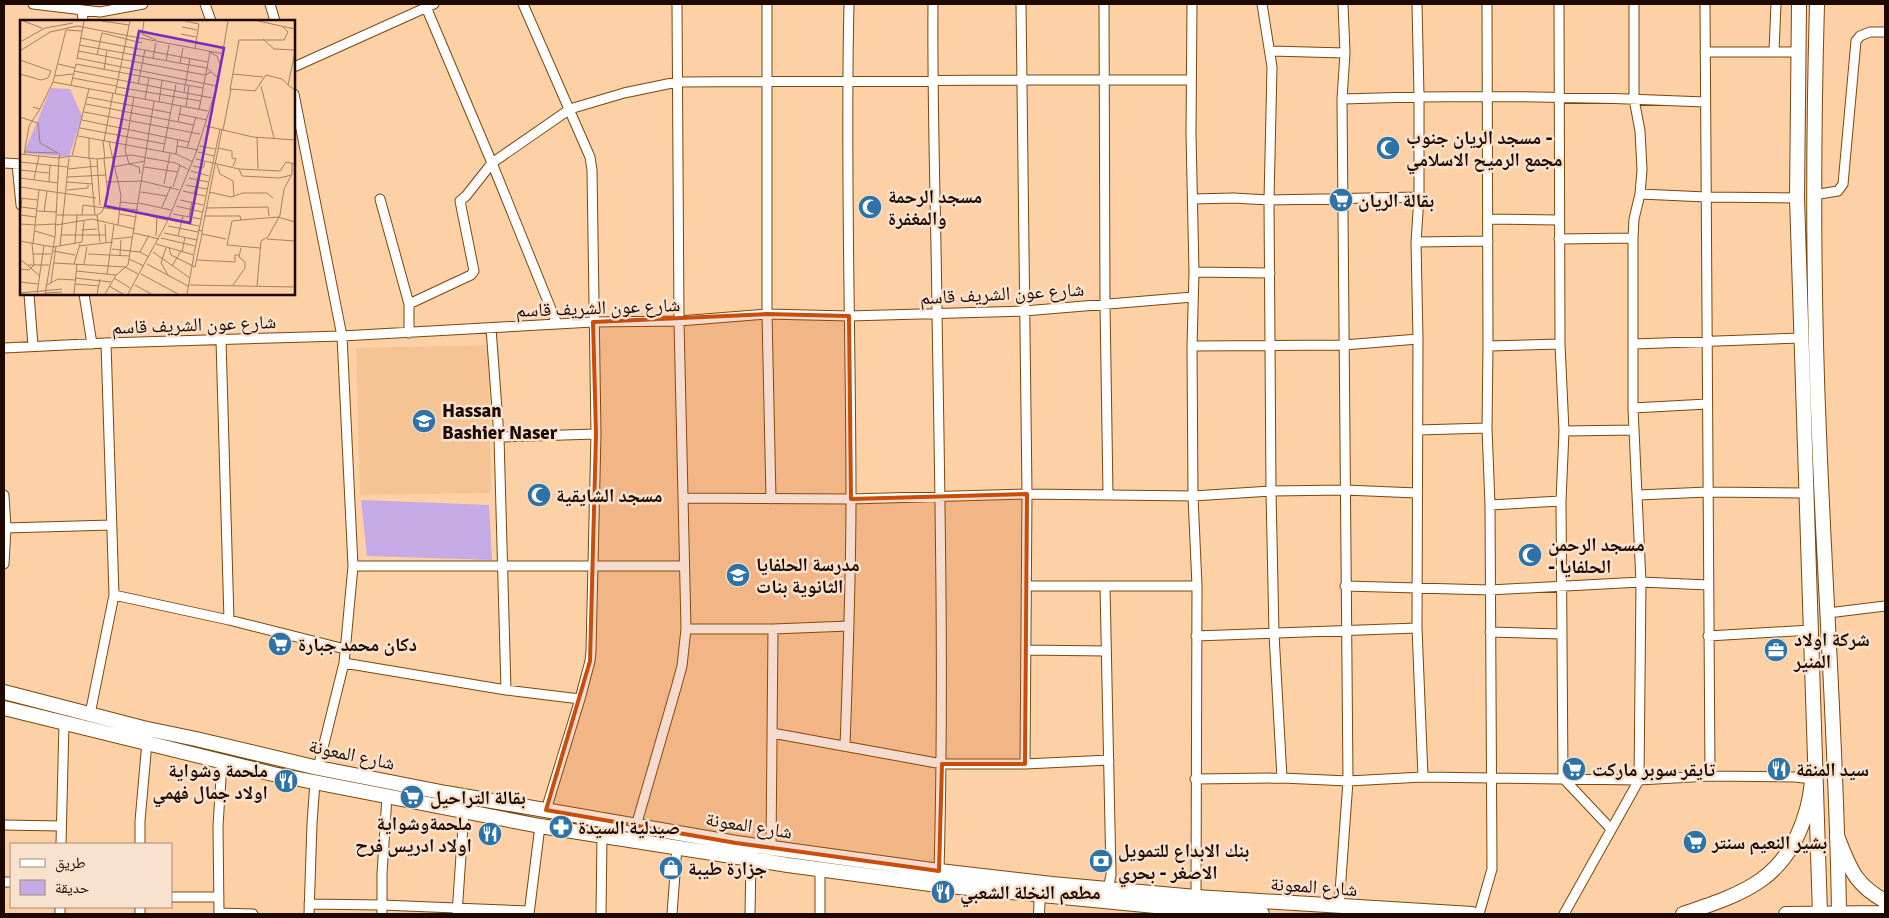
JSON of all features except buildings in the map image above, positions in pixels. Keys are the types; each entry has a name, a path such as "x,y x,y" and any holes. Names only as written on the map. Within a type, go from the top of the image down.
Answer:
{"main road":[{"path":"1799,4 1797,198 1820,914"},
{"path":"1817,4 1813,195 1819,432 1835,760 1839,914"},
{"name":"شارع المعونة","path":"4,692 317,775 387,796 540,826 751,859 938,885 1040,889 1108,889 1196,897 1472,914"},
{"name":"شارع المعونة","path":"4,708 222,762 546,810 771,848 939,871 1040,889 1196,910 1262,914"},
{"path":"1814,770 1835,760"},
{"path":"1683,914 1742,892 1766,878 1784,858 1798,835 1808,808 1814,770"},
{"path":"1837,836 1845,856 1860,883 1885,901"},
{"path":"1786,914 1885,913"}],"street":[{"path":"33,4 100,12 138,4"},
{"path":"205,4 211,20"},
{"path":"270,4 275,20"},
{"path":"523,4 590,157 592,170 596,434 590,660 546,810"},
{"path":"636,826 682,666 686,629 679,321 677,4"},
{"path":"767,4 767,314 771,499"},
{"path":"845,746 851,499 847,82 849,4"},
{"path":"934,4 932,80 937,313 942,764 939,871"},
{"path":"1021,4 1027,494 1025,764"},
{"path":"1104,4 1104,304 1108,494"},
{"path":"1192,4 1193,496 1197,586 1196,897"},
{"path":"1262,4 1271,51 1272,67 1269,200 1271,491 1274,634 1282,778"},
{"path":"1339,906 1348,781 1345,586 1343,4"},
{"path":"1417,4 1419,96 1419,197 1416,242 1418,339 1417,628 1423,777"},
{"path":"1479,914 1492,869 1490,505 1487,428 1487,4"},
{"path":"1559,4 1558,220 1560,344 1564,431 1561,501 1563,778 1611,829"},
{"path":"1564,914 1639,780 1641,582 1633,408 1633,238 1634,218 1640,194 1642,148 1634,99 1634,4"},
{"path":"1705,4 1710,776"},
{"path":"1774,51 1776,4"},
{"path":"295,67 430,5 557,324"},
{"path":"82,10 83,20"},
{"path":"1813,195 1838,191 1844,184 1856,42 1860,36 1865,34 1885,32"},
{"path":"1271,51 1344,53"},
{"path":"1705,52 1798,52"},
{"path":"409,304 471,275 474,270 460,201 492,163 570,109 624,93 677,82 1191,80"},
{"path":"1342,99 1488,96 1705,102"},
{"path":"295,99 342,336 353,566 344,663 317,775 312,823 309,914"},
{"path":"4,163 19,164 20,185"},
{"path":"1640,194 1797,198"},
{"path":"1193,200 1233,198 1343,200 1419,197"},
{"path":"380,199 409,304 409,333"},
{"path":"1488,219 1558,220"},
{"path":"1559,239 1633,238"},
{"path":"1416,242 1488,241"},
{"path":"1194,272 1270,273"},
{"path":"29,295 33,346"},
{"path":"84,295 92,344"},
{"name":"شارع عون الشريف قاسم","path":"4,348 106,342 342,336 593,322 679,321 767,314 849,316 1024,311 1193,297"},
{"path":"491,328 498,437 506,690"},
{"path":"1634,344 1801,338"},
{"path":"1192,346 1344,345 1418,339"},
{"path":"220,340 229,620"},
{"path":"90,714 114,595 106,342"},
{"path":"1488,346 1560,344"},
{"path":"1633,408 1707,404"},
{"path":"1418,430 1487,428"},
{"path":"1564,431 1634,430"},
{"path":"498,437 596,434"},
{"path":"684,498 851,499 1027,494 1193,496 1271,491 1345,490 1417,493"},
{"path":"1638,495 1708,492 1806,493"},
{"path":"4,495 6,528 4,560"},
{"path":"1490,505 1561,501"},
{"path":"6,528 111,525"},
{"path":"353,566 684,566"},
{"path":"1345,586 1490,590 1641,582 1708,585"},
{"path":"1026,586 1197,586"},
{"path":"1105,586 1111,875 1108,889"},
{"path":"114,595 229,620 345,649"},
{"path":"1828,613 1885,606"},
{"path":"686,629 773,629 849,626"},
{"path":"1196,636 1417,628"},
{"path":"771,848 773,629"},
{"path":"1708,636 1811,630"},
{"path":"1490,632 1562,634"},
{"path":"1026,650 1106,651"},
{"path":"344,663 506,690 580,699"},
{"path":"61,843 64,724"},
{"path":"772,733 942,764 1025,764 1109,760"},
{"path":"140,843 140,821 147,742"},
{"path":"222,762 218,826 219,914 253,914"},
{"path":"1195,779 1282,778 1348,781 1423,777 1639,780 1710,776 1795,777 1814,770"},
{"path":"382,910 382,874 387,796"},
{"path":"457,911 464,811"},
{"path":"4,825 61,826"},
{"path":"310,904 382,910 529,913 540,826"},
{"path":"601,914 602,835"},
{"path":"672,914 677,847"},
{"path":"750,914 751,859"},
{"path":"820,869 820,914"},
{"path":"1039,914 1040,889"},
{"path":"172,897 219,897"}],"highlighted area":[{"path":"767,314 849,316 851,499 1027,494 1025,764 942,764 939,871 736,843 546,810 590,661 596,434 593,322"}],"shaded area":[{"name":"Hassan Bashier Naser","path":"488,345 491,493 360,495 356,348"}],"green space":[{"path":"361,500 489,505 492,560 367,556"}],"place":[{"name":"مسجد الريان جنوب - مجمع الرميح الاسلامي","path":"1388,148"},
{"name":"بقالة الريان","path":"1341,200"},
{"name":"مسجد الرحمة والمغفرة","path":"870,207"},
{"name":"Hassan Bashier Naser","path":"424,421"},
{"name":"مسجد الشايقية","path":"539,495"},
{"name":"مسجد الرحمن - الحلفايا","path":"1530,555"},
{"name":"مدرسة الحلفايا الثانوية بنات","path":"738,575"},
{"name":"دكان محمد جبارة","path":"280,644"},
{"name":"شركة اولاد المنير","path":"1776,650"},
{"name":"تايقر سوبر ماركت","path":"1574,769"},
{"name":"سيد المنقة","path":"1779,769"},
{"name":"ملحمة وشواية اولاد جمال فهمي","path":"286,781"},
{"name":"بقالة التراحيل","path":"412,797"},
{"name":"صيدلية السيدة","path":"561,827"},
{"name":"ملحمةوشواية اولاد ادريس فرح","path":"490,834"},
{"name":"بشير النعيم سنتر","path":"1695,842"},
{"name":"بنك الابداع للتمويل الاصغر - بحري","path":"1101,861"},
{"name":"جزارة طيبة","path":"671,868"},
{"name":"مطعم النخلة الشعبي","path":"943,892"}]}
